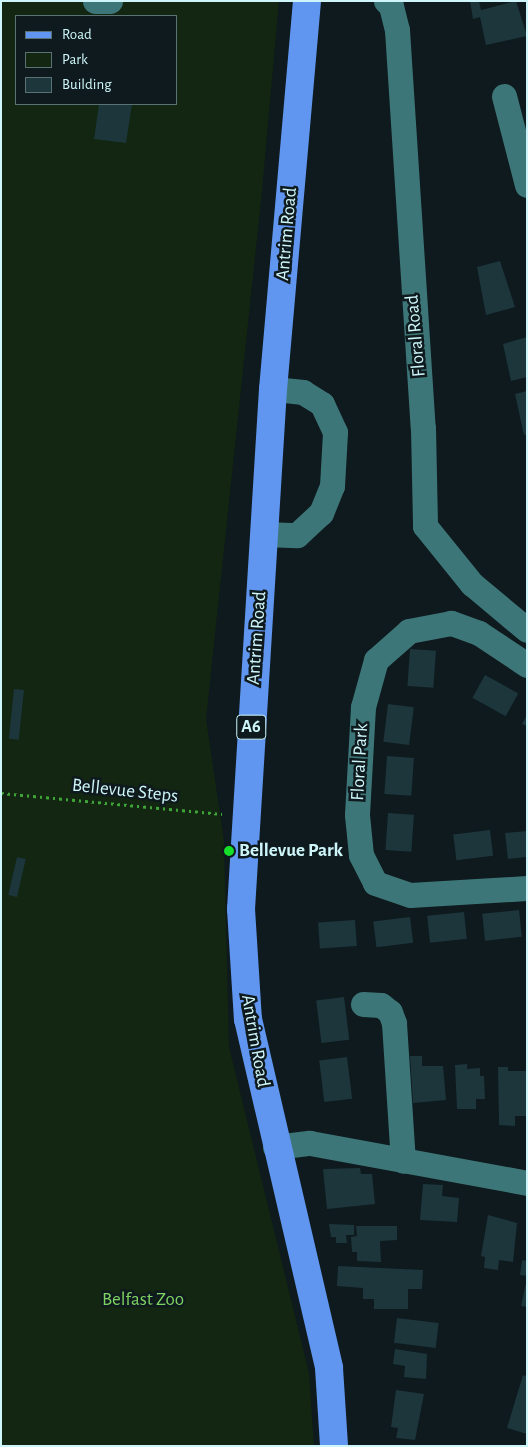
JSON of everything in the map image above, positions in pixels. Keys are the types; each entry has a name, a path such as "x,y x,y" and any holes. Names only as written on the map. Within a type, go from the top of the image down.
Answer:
{"main road":[{"name":"Antrim Road","path":"307,1 273,389 241,909 248,1019 275,1147 329,1368 334,1446"}],"street":[{"path":"95,1 110,1"},
{"name":"Floral Road","path":"389,3 397,30 423,428 425,526 472,584 527,630"},
{"path":"504,96 527,185"},
{"path":"264,534 297,535 321,513 332,486 335,432 322,404 303,392 273,389"},
{"name":"Floral Park","path":"527,665 480,633 451,624 408,631 376,660 363,707 357,815 361,856 375,883 410,895 527,888"},
{"path":"363,1004 381,1004 390,1012 394,1023 402,1161"},
{"path":"275,1147 310,1143 527,1183"}],"path":[{"name":"Bellevue Steps","path":"1,793 246,816"}],"green space":[{"name":"Belfast Zoo","path":"1,1 279,1 262,191 206,719 224,841 229,1047 309,1373 314,1446 1,1446"}],"building":[{"path":"470,1 479,1 481,10 516,1 527,36 486,45 480,17 473,19"},
{"path":"99,105 132,105 126,143 94,139"},
{"path":"500,261 515,307 486,315 477,267"},
{"path":"527,337 527,377 511,381 503,344"},
{"path":"527,391 527,434 524,435 515,394"},
{"path":"410,649 436,651 433,688 407,686"},
{"path":"485,675 518,693 506,716 472,698"},
{"path":"14,689 24,690 19,740 9,739"},
{"path":"388,704 414,707 409,745 383,742"},
{"path":"527,715 527,726 522,724"},
{"path":"387,756 414,758 411,796 384,794"},
{"path":"388,813 414,815 411,852 385,850"},
{"path":"490,830 493,856 456,860 453,835"},
{"path":"527,831 527,857 508,859 505,833"},
{"path":"17,857 26,859 17,897 8,895"},
{"path":"519,910 522,937 485,941 482,914"},
{"path":"464,912 467,939 430,943 427,916"},
{"path":"410,917 413,943 376,947 373,922"},
{"path":"355,920 357,946 320,949 318,923"},
{"path":"344,997 349,1040 321,1043 316,1000"},
{"path":"410,1056 422,1056 422,1066 443,1066 446,1100 413,1103"},
{"path":"347,1057 352,1099 324,1102 319,1060"},
{"path":"467,1064 467,1069 480,1068 480,1076 484,1076 485,1099 476,1099 476,1109 457,1109 455,1065"},
{"path":"498,1067 508,1067 508,1071 526,1071 527,1116 515,1116 515,1126 499,1125"},
{"path":"360,1168 361,1174 372,1174 375,1204 327,1209 323,1169"},
{"path":"423,1184 443,1185 442,1196 459,1198 457,1222 420,1220"},
{"path":"488,1215 517,1223 513,1262 499,1260 498,1270 484,1268 485,1257 481,1256"},
{"path":"329,1224 354,1225 354,1235 346,1235 347,1243 336,1243 336,1237 331,1237"},
{"path":"356,1226 397,1226 397,1240 380,1241 381,1262 357,1261 357,1252 352,1252 351,1237 357,1236"},
{"path":"522,1260 527,1261 527,1276 520,1275"},
{"path":"338,1266 423,1270 422,1289 408,1289 408,1309 374,1309 374,1299 363,1299 363,1288 337,1286"},
{"path":"527,1283 527,1307 521,1306"},
{"path":"397,1318 439,1323 436,1348 394,1343"},
{"path":"395,1349 427,1354 426,1379 404,1377 405,1366 393,1364"},
{"path":"523,1375 527,1377 527,1434 507,1428"},
{"path":"396,1390 424,1394 415,1440 396,1438 398,1428 391,1427"}],"place":[{"name":"Bellevue Park","path":"229,851"}]}
